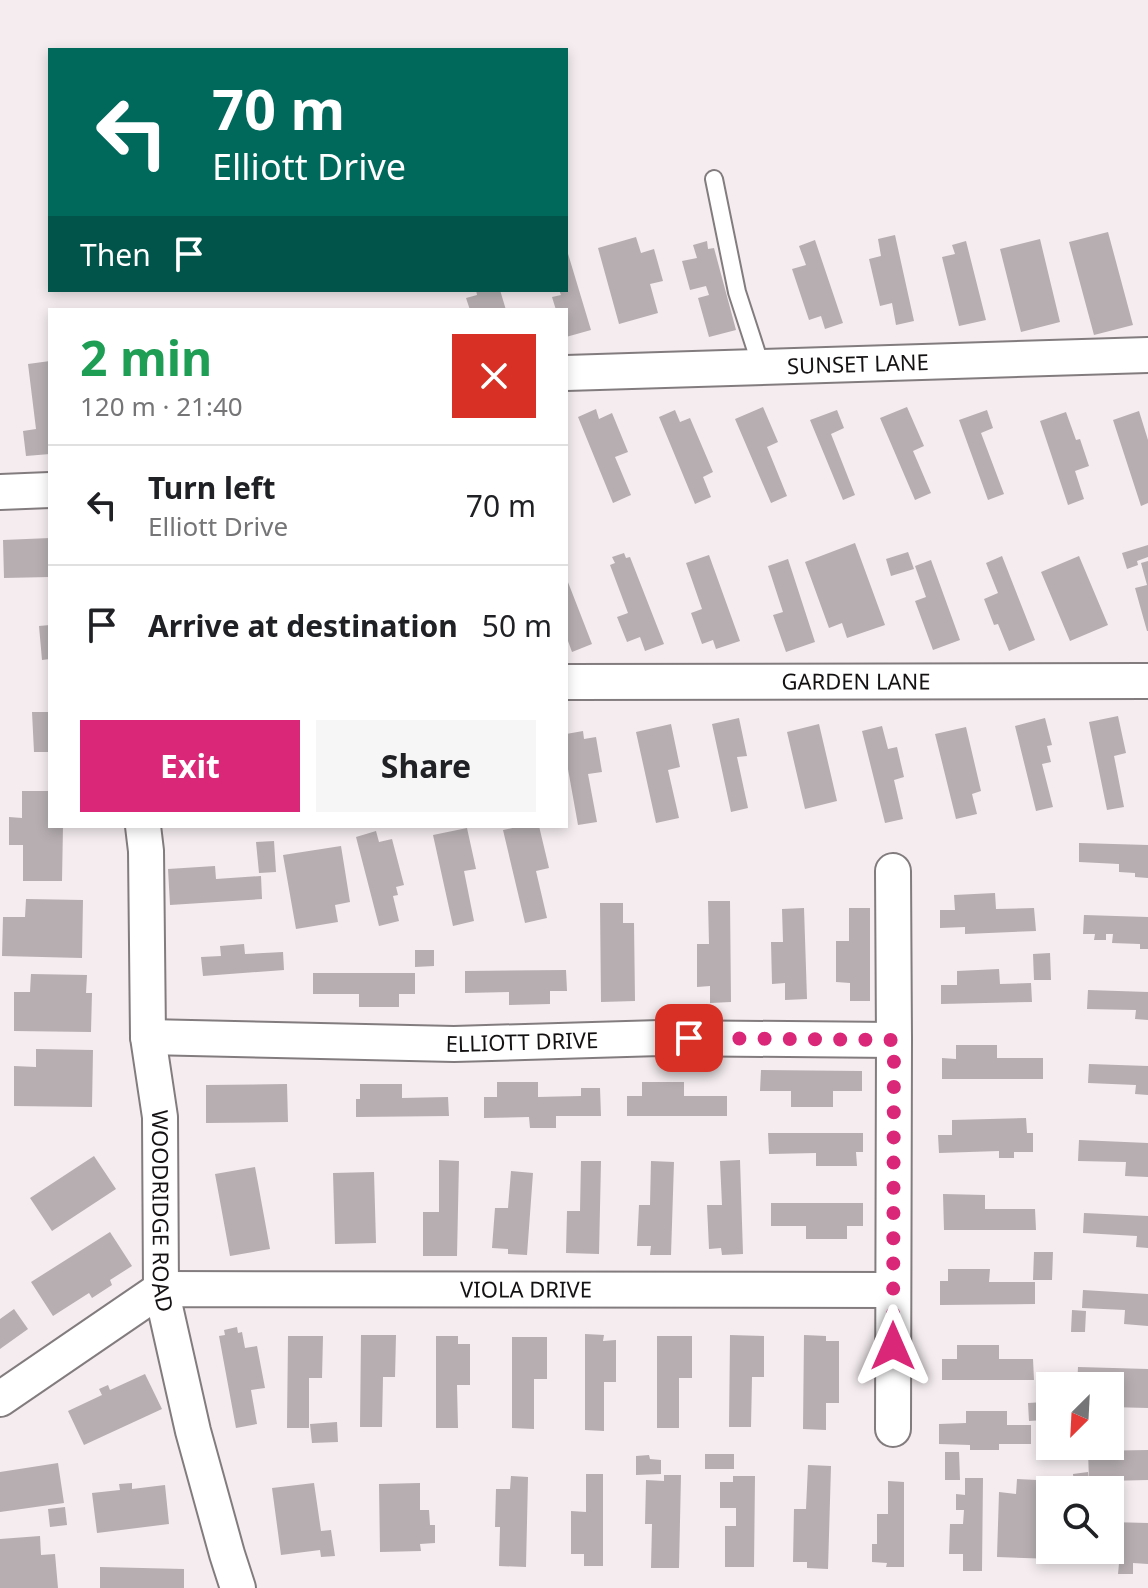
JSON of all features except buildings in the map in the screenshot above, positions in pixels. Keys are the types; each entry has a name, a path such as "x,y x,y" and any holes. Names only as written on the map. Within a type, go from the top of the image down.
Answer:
{"street":[{"name":"SUNSET LANE","path":"568,373 1148,355"},
{"path":"0,492 48,490"},
{"name":"GARDEN LANE","path":"568,682 1148,681"},
{"name":"WOODRIDGE ROAD","path":"143,828 148,1037 160,1117 161,1289 193,1431 238,1588"},
{"path":"893,871 893,1429"},
{"name":"ELLIOTT DRIVE","path":"148,1037 454,1044 660,1038 894,1040"},
{"path":"0,1399 161,1289"},
{"name":"VIOLA DRIVE","path":"161,1289 893,1290"}],"lane":[{"path":"714,179 737,292 761,366"}],"route":[{"path":"689,1038 894,1040 893,1346"}]}
